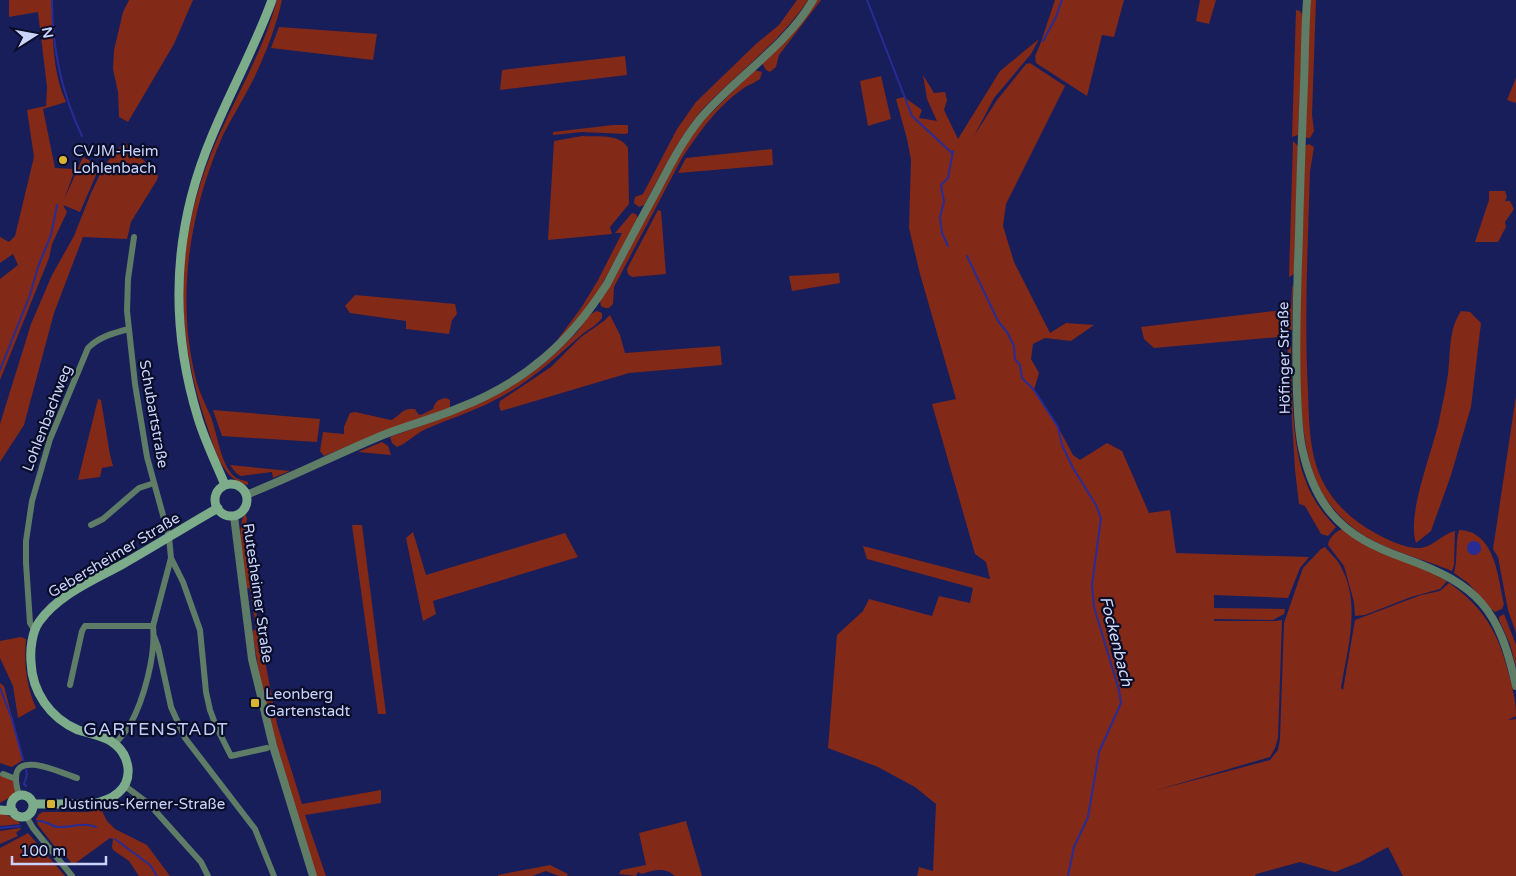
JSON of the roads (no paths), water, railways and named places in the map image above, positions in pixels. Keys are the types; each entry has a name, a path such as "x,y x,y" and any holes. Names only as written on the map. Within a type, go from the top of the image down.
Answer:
{"main road":[{"path":"225,485 198,419 184,360 178,314 181,247 193,192 212,136 260,34 272,0"},
{"path":"225,485 238,485 246,495 245,508 234,516 223,514 215,501 217,493 225,485"},
{"name":"Gebersheimer Straße","path":"115,744 62,721 51,712 43,700 36,685 31,663 31,647 38,623 62,599 218,508"},
{"path":"33,804 92,804 100,803 118,794 125,786 128,777 127,762 123,753 115,744"},
{"path":"19,796 26,796 33,804 32,812 26,816 20,817 12,808 14,799 19,796"},
{"path":"0,809 12,808"}],"street":[{"path":"246,495 385,434 461,408 496,392 531,370 552,352 594,304 682,144 698,121 726,90 774,48 813,0"},
{"name":"Höfinger Straße","path":"1307,0 1296,353 1302,450 1310,477 1320,497 1341,524 1370,544 1452,578 1479,600 1492,616 1502,636 1516,686"},
{"name":"Schubartstraße","path":"134,237 127,296 135,384 147,457 169,537 171,558 183,582 200,630 206,692 210,710 231,756 267,748"},
{"name":"Lohlenbachweg","path":"35,631 30,623 26,575 26,541 32,501 40,470 50,439 88,348 100,339 129,330"},
{"path":"90,525 109,514 139,488 154,483"},
{"name":"Rutesheimer Straße","path":"234,516 254,668 273,746 313,876"},
{"path":"171,558 153,626 171,707 184,738 255,829 274,876"},
{"path":"70,685 82,631 85,626 153,626"},
{"path":"115,744 129,726 139,706 145,686 154,636"},
{"path":"19,796 16,779 17,772 31,764 77,778"},
{"path":"3,774 16,779"},
{"path":"125,786 149,804 201,862 208,876"},
{"path":"26,816 33,828 72,876"}],"waterway":[{"path":"52,0 52,18 59,70 68,103 82,136"},
{"path":"867,0 912,116 953,154"},
{"name":"Fockenbach","path":"1043,41 1056,17 1062,0"},
{"name":"Fockenbach","path":"948,246 942,233 940,217 944,202 941,185 948,178 953,151"},
{"path":"0,370 30,295 38,267 51,235 57,205"},
{"name":"Fockenbach","path":"967,256 998,321 1007,332 1014,346 1015,359 1020,365 1022,378 1034,390 1058,427 1062,445 1073,468 1096,505 1101,518 1092,585 1094,607 1119,690 1121,703 1099,752 1088,817 1074,847 1068,876"},
{"path":"0,688 12,719 23,760"},
{"path":"26,770 27,775 24,784 26,786"},
{"path":"38,821 58,827 83,825 96,827"},
{"path":"0,828 20,826"},
{"path":"115,839 150,865 157,876"}],"place":[{"name":"CVJM-Heim Lohlenbach","path":"63,160"},
{"name":"Leonberg Gartenstadt","path":"255,703"},
{"name":"Justinus-Kerner-Straße","path":"51,804"}],"district":[{"name":"GARTENSTADT","path":"156,729"}]}
